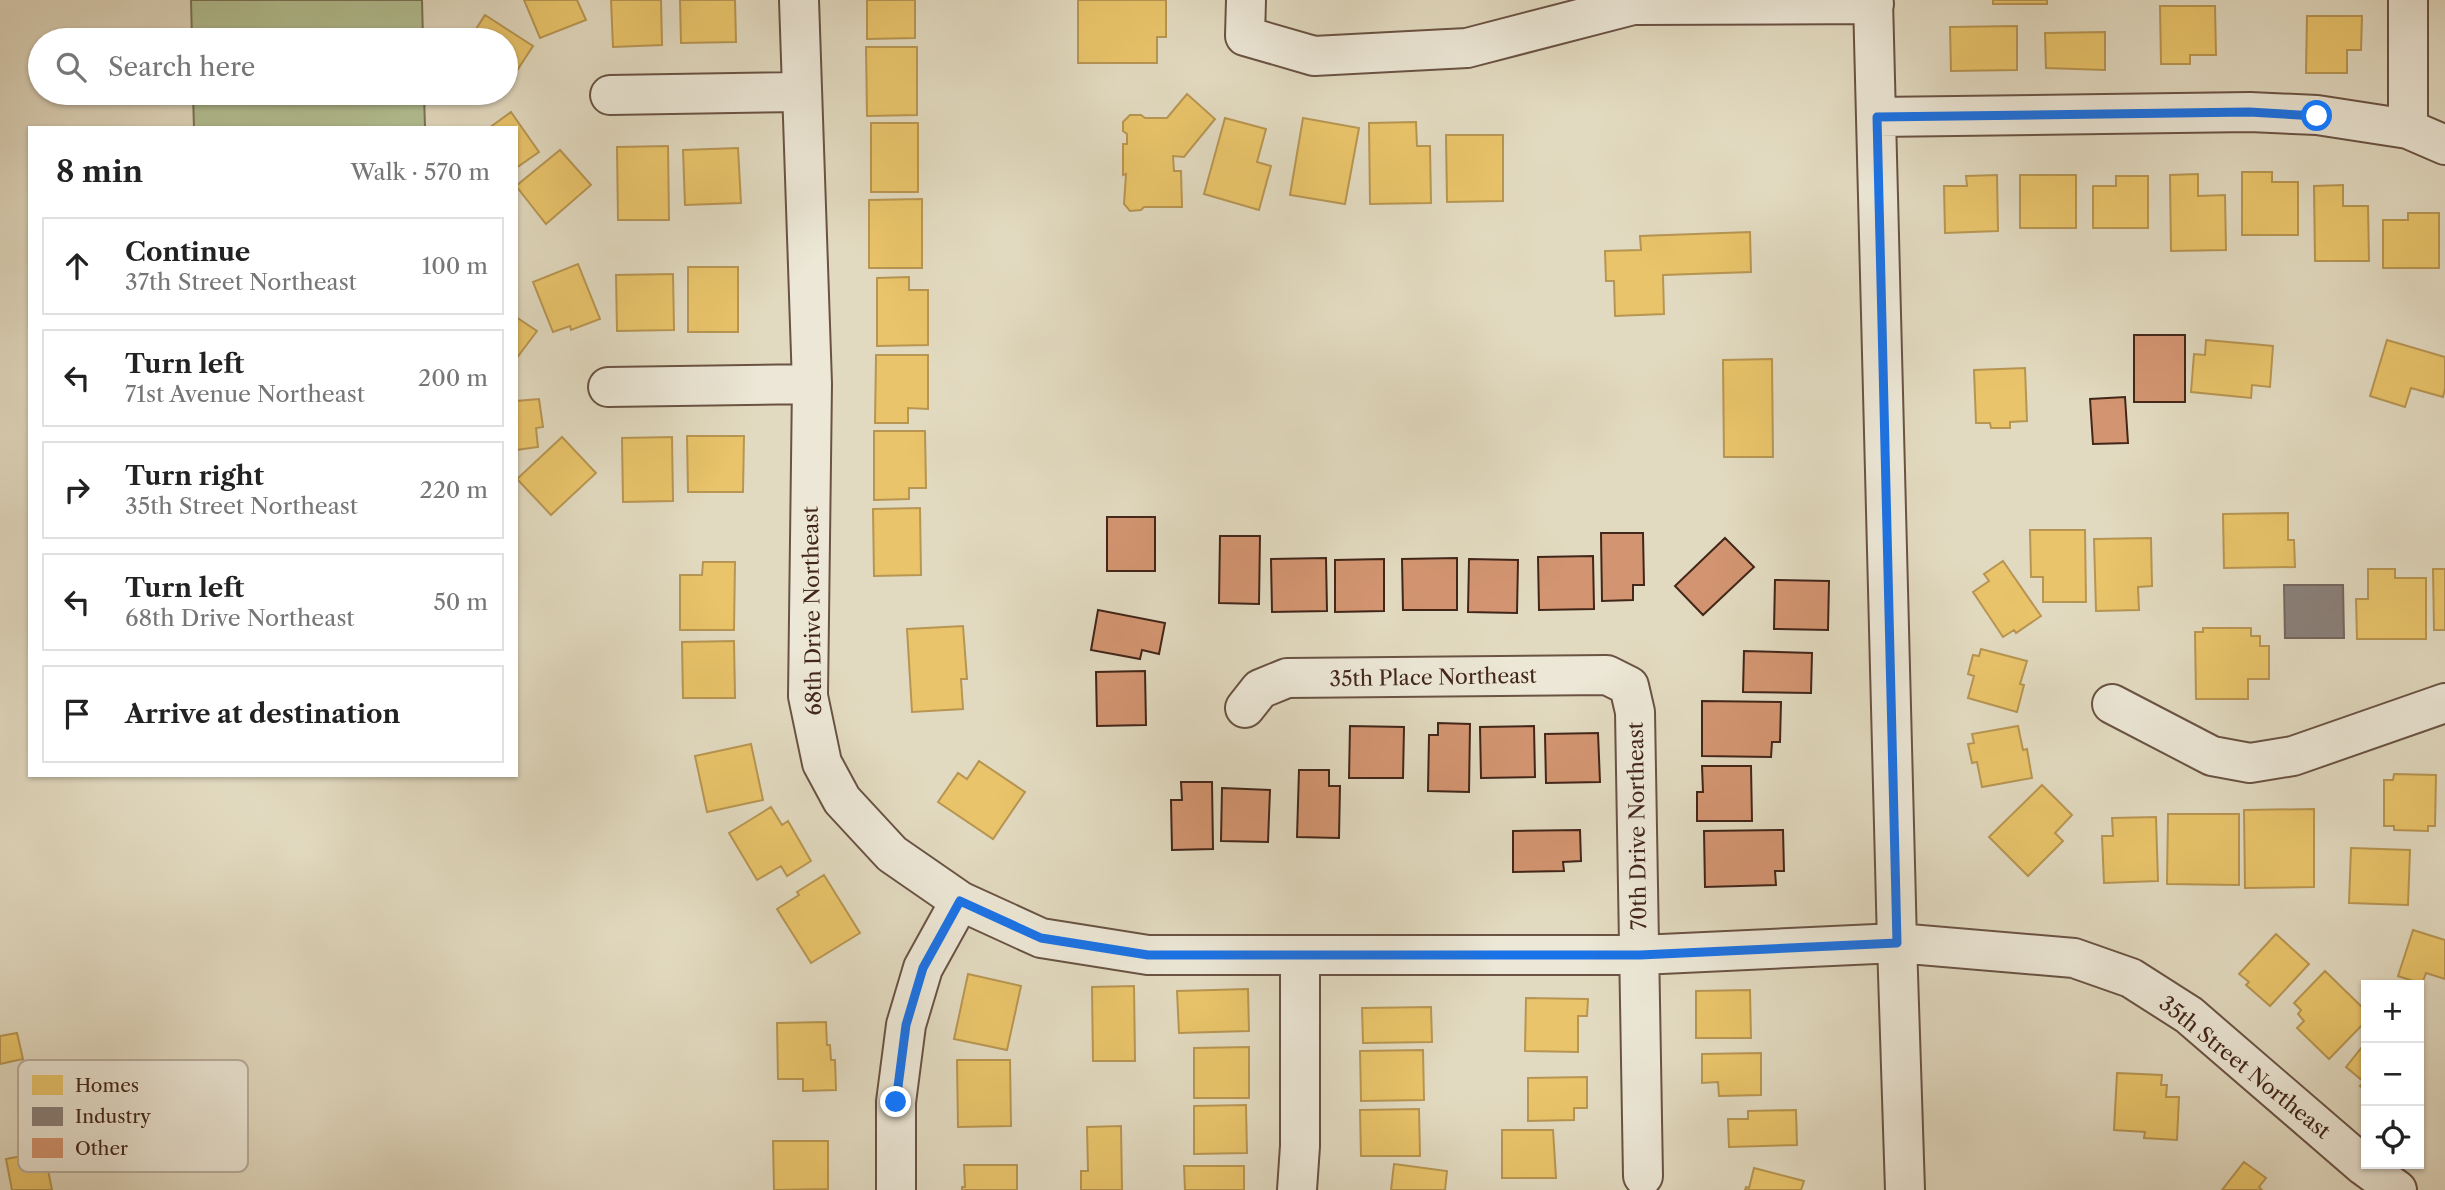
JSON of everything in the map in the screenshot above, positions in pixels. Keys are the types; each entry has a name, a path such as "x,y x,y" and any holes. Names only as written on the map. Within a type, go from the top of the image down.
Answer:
{"street":[{"name":"68th Drive Northeast","path":"799,0 811,384 808,696 822,764 842,800 892,854 960,901"},
{"path":"1246,0 1245,36 1314,56 1467,48 1633,5 1873,2 1905,1190"},
{"path":"2408,0 2408,129"},
{"path":"610,95 802,92"},
{"path":"1877,117 2249,112 2317,116 2408,129 2445,145"},
{"path":"608,387 811,384"},
{"name":"35th Place Northeast","path":"1245,708 1260,689 1287,678 1607,675 1629,686"},
{"name":"70th Drive Northeast","path":"1629,686 1635,712 1643,1176"},
{"path":"2112,704 2213,757 2249,764 2293,757 2445,703"},
{"path":"896,1190 896,1102 906,1025 923,968 960,901"},
{"name":"35th Street Northeast","path":"960,901 1041,938 1148,955 1640,955 1897,943 2074,958 2132,978 2189,1015 2364,1166 2397,1190"},
{"path":"1297,1190 1300,1146 1300,955"}],"green space":[{"path":"191,0 422,0 423,28 192,28"},
{"path":"193,105 424,105 425,126 194,126"}],"building: Homes":[{"path":"524,0 577,0 586,20 540,38"},
{"path":"611,0 661,0 662,45 613,47"},
{"path":"680,0 735,0 736,42 681,43"},
{"path":"867,0 915,0 915,38 867,39"},
{"path":"1078,0 1166,0 1166,37 1157,37 1157,63 1078,63"},
{"path":"1993,0 2047,0 2047,4 1993,4"},
{"path":"2160,6 2215,6 2216,55 2190,55 2190,64 2161,64"},
{"path":"485,15 505,28 477,28"},
{"path":"2307,16 2362,16 2361,50 2347,50 2347,73 2306,73"},
{"path":"2017,26 2017,70 1951,71 1950,27"},
{"path":"2105,32 2105,70 2046,68 2045,33"},
{"path":"518,36 533,46 518,69"},
{"path":"866,47 917,47 917,115 867,116"},
{"path":"1187,94 1215,119 1184,157 1173,156 1174,171 1181,171 1182,207 1144,207 1130,211 1124,204 1126,174 1123,175 1123,144 1127,144 1127,134 1123,131 1123,122 1130,115 1167,118"},
{"path":"511,112 539,152 518,167 518,126 492,126"},
{"path":"1225,118 1266,129 1257,162 1271,166 1259,210 1204,194"},
{"path":"1303,118 1359,128 1345,204 1290,195"},
{"path":"1416,122 1417,146 1430,146 1431,203 1370,204 1369,123"},
{"path":"871,123 918,123 918,192 871,192"},
{"path":"1446,135 1503,135 1503,201 1447,202"},
{"path":"668,146 669,220 618,220 617,147"},
{"path":"738,148 741,203 685,205 683,150"},
{"path":"560,150 591,185 546,224 518,189 518,184"},
{"path":"2242,172 2272,172 2272,182 2298,182 2298,235 2242,235"},
{"path":"2198,174 2198,196 2225,195 2226,250 2171,251 2170,175"},
{"path":"1997,175 1998,231 1945,233 1944,186 1967,186 1966,176"},
{"path":"2020,175 2076,175 2076,228 2020,228"},
{"path":"2116,176 2148,176 2148,228 2093,228 2093,186 2116,186"},
{"path":"2343,185 2343,206 2368,206 2369,261 2315,261 2314,186"},
{"path":"922,199 922,268 869,268 869,200"},
{"path":"2408,213 2439,213 2439,268 2383,268 2383,220 2408,220"},
{"path":"1750,232 1751,272 1663,275 1664,314 1615,316 1614,281 1606,281 1605,251 1641,250 1640,236"},
{"path":"578,264 600,319 571,330 570,326 553,332 533,282"},
{"path":"688,267 738,267 738,332 688,332"},
{"path":"673,274 674,330 617,331 616,275"},
{"path":"909,277 909,290 928,290 928,345 877,346 877,278"},
{"path":"518,318 537,331 518,356"},
{"path":"2206,340 2273,346 2270,387 2252,385 2251,398 2191,392 2194,354 2205,355"},
{"path":"2387,340 2445,357 2443,397 2411,388 2405,407 2370,396"},
{"path":"876,355 928,355 928,409 908,408 908,423 875,423"},
{"path":"1772,359 1773,457 1724,457 1723,360"},
{"path":"2025,368 2027,421 2010,422 2010,428 1991,428 1990,423 1976,423 1974,370"},
{"path":"539,399 543,427 536,428 538,447 518,450 518,401"},
{"path":"874,431 925,431 926,488 909,488 909,499 874,500"},
{"path":"687,436 744,436 743,492 688,492"},
{"path":"562,437 596,473 551,515 518,478"},
{"path":"672,437 673,501 623,502 622,438"},
{"path":"920,508 921,575 874,576 873,509"},
{"path":"2288,513 2288,540 2294,540 2295,567 2224,568 2223,514"},
{"path":"2030,530 2085,530 2086,602 2043,602 2043,577 2031,577"},
{"path":"2151,538 2152,586 2138,587 2139,610 2096,611 2094,539"},
{"path":"2003,561 2041,616 2016,633 2014,630 2003,637 1973,592 1989,581 1984,574"},
{"path":"703,562 735,562 734,630 680,630 680,575 702,575"},
{"path":"2368,569 2395,569 2395,578 2426,578 2426,639 2357,639 2356,599 2368,599"},
{"path":"2433,569 2445,569 2445,630 2434,630"},
{"path":"963,626 967,679 961,679 963,709 912,712 907,629"},
{"path":"2203,628 2251,628 2251,636 2260,636 2260,646 2269,646 2269,679 2248,679 2248,699 2196,699 2195,632 2203,632"},
{"path":"734,641 735,698 683,698 682,642"},
{"path":"1981,649 2027,661 2020,684 2024,685 2017,712 1968,698 1974,676 1968,674 1973,655 1979,656"},
{"path":"2018,726 2023,750 2027,749 2032,778 1982,787 1977,762 1972,763 1968,744 1974,743 1972,734"},
{"path":"751,744 763,800 707,812 695,756"},
{"path":"979,761 1025,792 993,839 938,802 958,773 967,779"},
{"path":"2394,774 2436,775 2435,826 2428,826 2428,831 2394,830 2394,826 2384,826 2384,780 2393,780"},
{"path":"2042,785 2072,815 2055,833 2063,841 2028,876 1989,837"},
{"path":"771,807 782,825 788,821 811,861 787,876 781,866 757,880 729,833"},
{"path":"2314,809 2314,887 2245,888 2244,810"},
{"path":"2168,814 2239,814 2239,885 2167,884"},
{"path":"2156,817 2158,881 2104,883 2102,836 2113,836 2112,818"},
{"path":"2351,848 2410,850 2408,905 2349,903"},
{"path":"824,875 860,933 811,963 777,909"},
{"path":"2413,930 2445,940 2445,979 2426,973 2423,980 2398,976"},
{"path":"2276,934 2309,964 2270,1006 2246,985 2249,982 2239,974"},
{"path":"2325,971 2361,1006 2361,1026 2329,1059 2297,1028 2304,1021 2298,1014 2301,1010 2294,1003"},
{"path":"968,974 1021,986 1007,1050 954,1039"},
{"path":"1134,986 1135,1061 1093,1061 1092,987"},
{"path":"1248,989 1249,1031 1179,1033 1177,991"},
{"path":"1750,990 1751,1038 1696,1038 1696,991"},
{"path":"1526,998 1588,999 1587,1016 1578,1016 1578,1052 1525,1051"},
{"path":"1431,1007 1432,1042 1363,1043 1362,1008"},
{"path":"826,1022 827,1045 830,1045 831,1060 835,1060 836,1090 803,1091 803,1079 778,1079 777,1023"},
{"path":"17,1033 23,1059 0,1064 0,1036"},
{"path":"1249,1047 1249,1098 1194,1098 1194,1048"},
{"path":"2361,1048 2361,1080 2346,1067"},
{"path":"1423,1050 1424,1100 1361,1101 1360,1051"},
{"path":"1761,1053 1761,1095 1719,1096 1718,1082 1702,1083 1702,1054"},
{"path":"957,1060 1010,1060 1011,1126 958,1127"},
{"path":"2117,1073 2162,1075 2161,1085 2167,1085 2166,1097 2179,1097 2177,1140 2144,1138 2145,1132 2114,1130"},
{"path":"1587,1077 1587,1108 1574,1108 1574,1120 1528,1121 1528,1078"},
{"path":"1246,1105 1247,1153 1194,1154 1194,1106"},
{"path":"1419,1109 1420,1156 1361,1156 1360,1110"},
{"path":"1796,1110 1797,1145 1729,1147 1728,1119 1748,1119 1748,1111"},
{"path":"1121,1126 1122,1190 1081,1190 1081,1171 1088,1171 1087,1127"},
{"path":"1502,1130 1553,1130 1556,1178 1502,1178"},
{"path":"773,1141 828,1141 828,1189 774,1190"},
{"path":"18,1157 18,1172 48,1172 52,1190 12,1190 6,1159"},
{"path":"2244,1162 2266,1178 2259,1187 2262,1190 2222,1190"},
{"path":"1394,1164 1447,1171 1445,1190 1391,1190"},
{"path":"964,1165 1017,1165 1017,1190 962,1190 962,1187 965,1187"},
{"path":"1184,1166 1244,1166 1244,1190 1185,1190"},
{"path":"1754,1168 1804,1181 1801,1190 1745,1190 1746,1187 1749,1188"}],"building: Industry":[{"path":"2284,585 2343,585 2344,638 2285,638"}],"building: Other":[{"path":"2134,335 2185,335 2185,402 2134,402"},
{"path":"2125,397 2128,443 2093,444 2090,399"},
{"path":"1107,517 1155,517 1155,571 1107,571"},
{"path":"1601,533 1643,533 1644,585 1633,585 1633,600 1602,601"},
{"path":"1220,536 1260,536 1259,604 1219,603"},
{"path":"1725,538 1754,567 1703,615 1675,586"},
{"path":"1593,556 1594,609 1539,610 1538,557"},
{"path":"1326,558 1327,611 1272,612 1271,559"},
{"path":"1457,558 1457,610 1403,610 1402,559"},
{"path":"1384,559 1384,611 1335,612 1335,560"},
{"path":"1469,559 1518,560 1517,613 1468,612"},
{"path":"1775,580 1829,581 1828,630 1774,629"},
{"path":"1098,610 1165,623 1159,654 1142,650 1140,659 1091,650"},
{"path":"1744,651 1812,653 1811,693 1743,692"},
{"path":"1145,671 1146,725 1097,726 1096,672"},
{"path":"1702,701 1781,702 1780,742 1772,742 1771,757 1702,756"},
{"path":"1438,723 1470,724 1469,792 1428,791 1429,735 1438,735"},
{"path":"1350,726 1404,727 1403,778 1349,778"},
{"path":"1534,726 1535,777 1481,778 1480,727"},
{"path":"1598,733 1600,782 1546,783 1545,734"},
{"path":"1702,766 1751,766 1752,821 1697,821 1697,792 1703,792"},
{"path":"1299,770 1329,770 1329,786 1340,786 1339,838 1297,837"},
{"path":"1181,782 1212,782 1213,849 1172,850 1171,800 1182,800"},
{"path":"1222,788 1270,790 1268,842 1221,841"},
{"path":"1580,830 1581,861 1563,862 1564,871 1513,872 1513,831"},
{"path":"1783,830 1784,871 1775,871 1776,885 1705,887 1704,831"}],"route":[{"path":"896,1102 906,1025 923,968 960,901 1041,938 1148,955 1640,955 1897,943 1877,117 2249,112 2317,116"}]}
